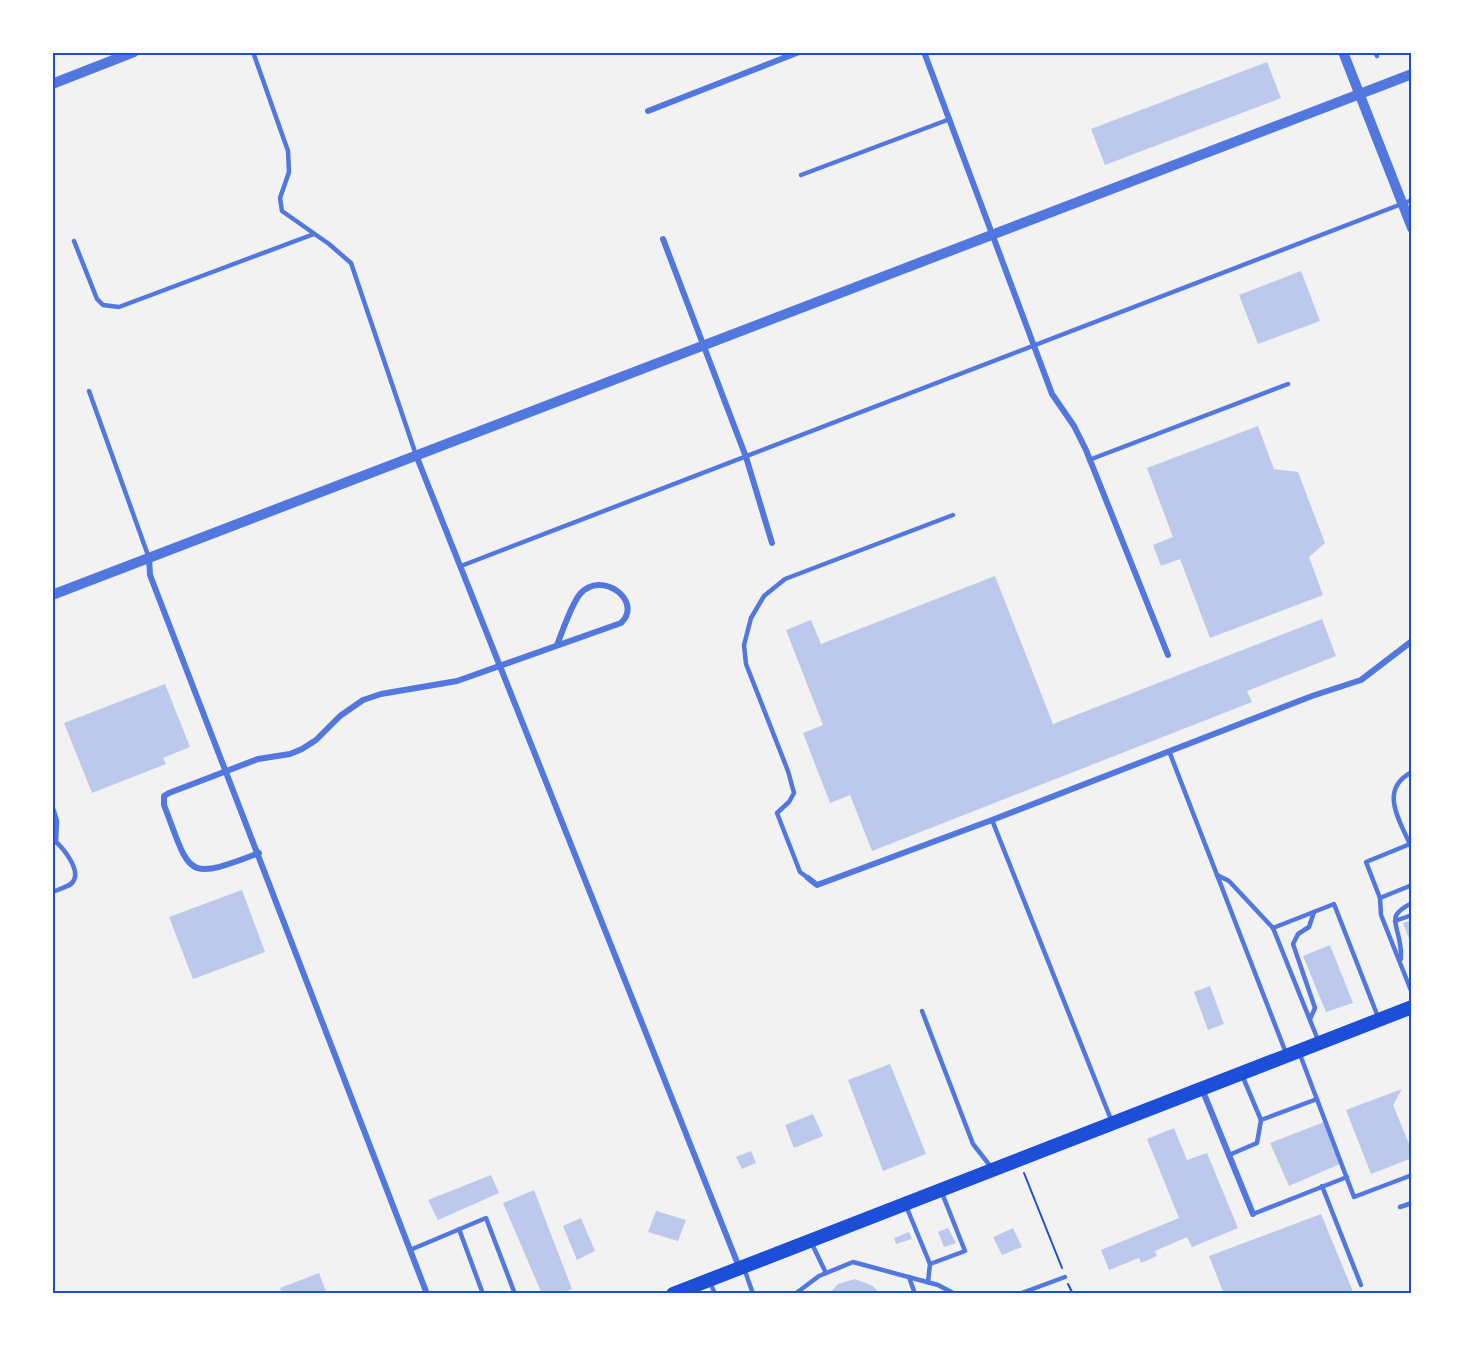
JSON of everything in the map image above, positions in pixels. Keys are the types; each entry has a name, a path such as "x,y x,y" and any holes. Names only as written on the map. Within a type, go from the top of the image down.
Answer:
{"main road":[{"path":"673,1293 1412,1007"}],"street":[{"path":"52,84 134,52"},
{"path":"648,111 799,52"},
{"path":"924,52 1053,394 1074,426 1089,460 1168,655"},
{"path":"1343,52 1407,202 1412,228"},
{"path":"52,595 1412,74"},
{"path":"663,239 746,457 772,543"},
{"path":"416,456 741,1267"},
{"path":"149,558 150,575 427,1293"},
{"path":"259,853 224,866 201,870 195,868 185,859 164,805 164,796 258,759 290,754 302,749 316,740 340,716 363,700 381,693 457,681 621,623 627,618 628,612 620,591 601,584 589,587 580,594 557,645"},
{"path":"808,878 817,885 1361,680 1412,641"},
{"path":"1202,1088 1254,1214"}],"lane":[{"path":"253,52 288,151 289,172 280,198 282,211 351,263 416,456"},
{"path":"801,175 950,119"},
{"path":"461,566 1407,202"},
{"path":"74,241 97,299 103,305 119,307 314,234"},
{"path":"1089,460 1288,384"},
{"path":"89,391 149,558"},
{"path":"808,878 800,872 777,813 789,802 794,793 788,771 746,664 744,645 751,618 764,596 785,579 953,515"},
{"path":"1169,751 1217,875 1293,1053 1317,1098 1354,1197 1412,1175"},
{"path":"1412,772 1401,778 1392,792 1393,801 1411,847 1366,862 1380,898 1380,915 1412,993"},
{"path":"52,805 57,821 54,842 68,855 75,875 74,881 69,885 52,892"},
{"path":"992,820 1112,1123"},
{"path":"1217,875 1229,881 1274,928 1319,1043"},
{"path":"1380,898 1412,885"},
{"path":"1401,964 1401,945 1395,915 1412,903"},
{"path":"1274,928 1334,904 1379,1020"},
{"path":"1310,1019 1315,1008 1293,944 1298,934 1309,927 1314,912"},
{"path":"1395,921 1412,915"},
{"path":"922,1011 973,1144 992,1169"},
{"path":"1229,1155 1257,1143 1261,1120 1241,1073"},
{"path":"1261,1120 1317,1098"},
{"path":"1254,1214 1347,1177"},
{"path":"1322,1186 1361,1285"},
{"path":"930,1264 965,1251 941,1189"},
{"path":"905,1203 930,1264 928,1282"},
{"path":"1400,1207 1412,1203"},
{"path":"410,1250 486,1218 515,1293"},
{"path":"459,1229 483,1293"},
{"path":"810,1240 826,1273"},
{"path":"795,1293 826,1273 853,1262 928,1282 956,1293"},
{"path":"741,1267 753,1293 766,1293"},
{"path":"1019,1293 1065,1276"},
{"path":"909,1277 915,1293"},
{"path":"709,1279 715,1293"}],"path":[{"path":"1019,1159 1072,1293"}],"building":[{"path":"1267,62 1281,98 1105,165 1091,129"},
{"path":"1301,271 1320,321 1258,344 1239,295"},
{"path":"1258,426 1274,469 1298,472 1325,543 1309,557 1323,595 1210,638 1180,559 1161,566 1153,545 1173,537 1147,468"},
{"path":"995,576 1053,724 1322,619 1336,656 1247,691 1252,702 872,851 850,795 830,803 803,733 823,725 786,630 811,620 821,644"},
{"path":"165,684 190,747 163,758 166,764 92,793 64,723"},
{"path":"242,890 265,952 193,979 169,917"},
{"path":"1412,920 1412,944 1411,944 1403,923"},
{"path":"1330,945 1353,1003 1326,1012 1303,956"},
{"path":"1210,986 1224,1024 1208,1030 1194,992"},
{"path":"890,1064 926,1154 883,1171 848,1080"},
{"path":"1402,1089 1393,1105 1412,1151 1412,1158 1371,1174 1346,1110"},
{"path":"813,1114 823,1136 794,1148 785,1125"},
{"path":"1324,1122 1340,1164 1289,1186 1270,1143"},
{"path":"1174,1128 1187,1160 1207,1153 1238,1228 1192,1247 1187,1237 1155,1251 1157,1256 1141,1263 1139,1258 1109,1270 1101,1250 1179,1218 1147,1139"},
{"path":"751,1151 756,1163 742,1169 736,1157"},
{"path":"491,1175 499,1193 438,1220 428,1200"},
{"path":"534,1190 572,1289 559,1294 542,1294 503,1203"},
{"path":"656,1211 686,1220 678,1241 648,1232"},
{"path":"1321,1214 1354,1294 1224,1294 1209,1256"},
{"path":"581,1218 595,1251 577,1260 563,1226"},
{"path":"948,1228 956,1243 944,1247 938,1232"},
{"path":"1013,1228 1022,1247 1002,1255 993,1237"},
{"path":"909,1232 912,1239 896,1244 894,1238"},
{"path":"319,1273 327,1294 282,1294 280,1288"},
{"path":"855,1279 873,1286 880,1294 829,1294 838,1284"}]}
